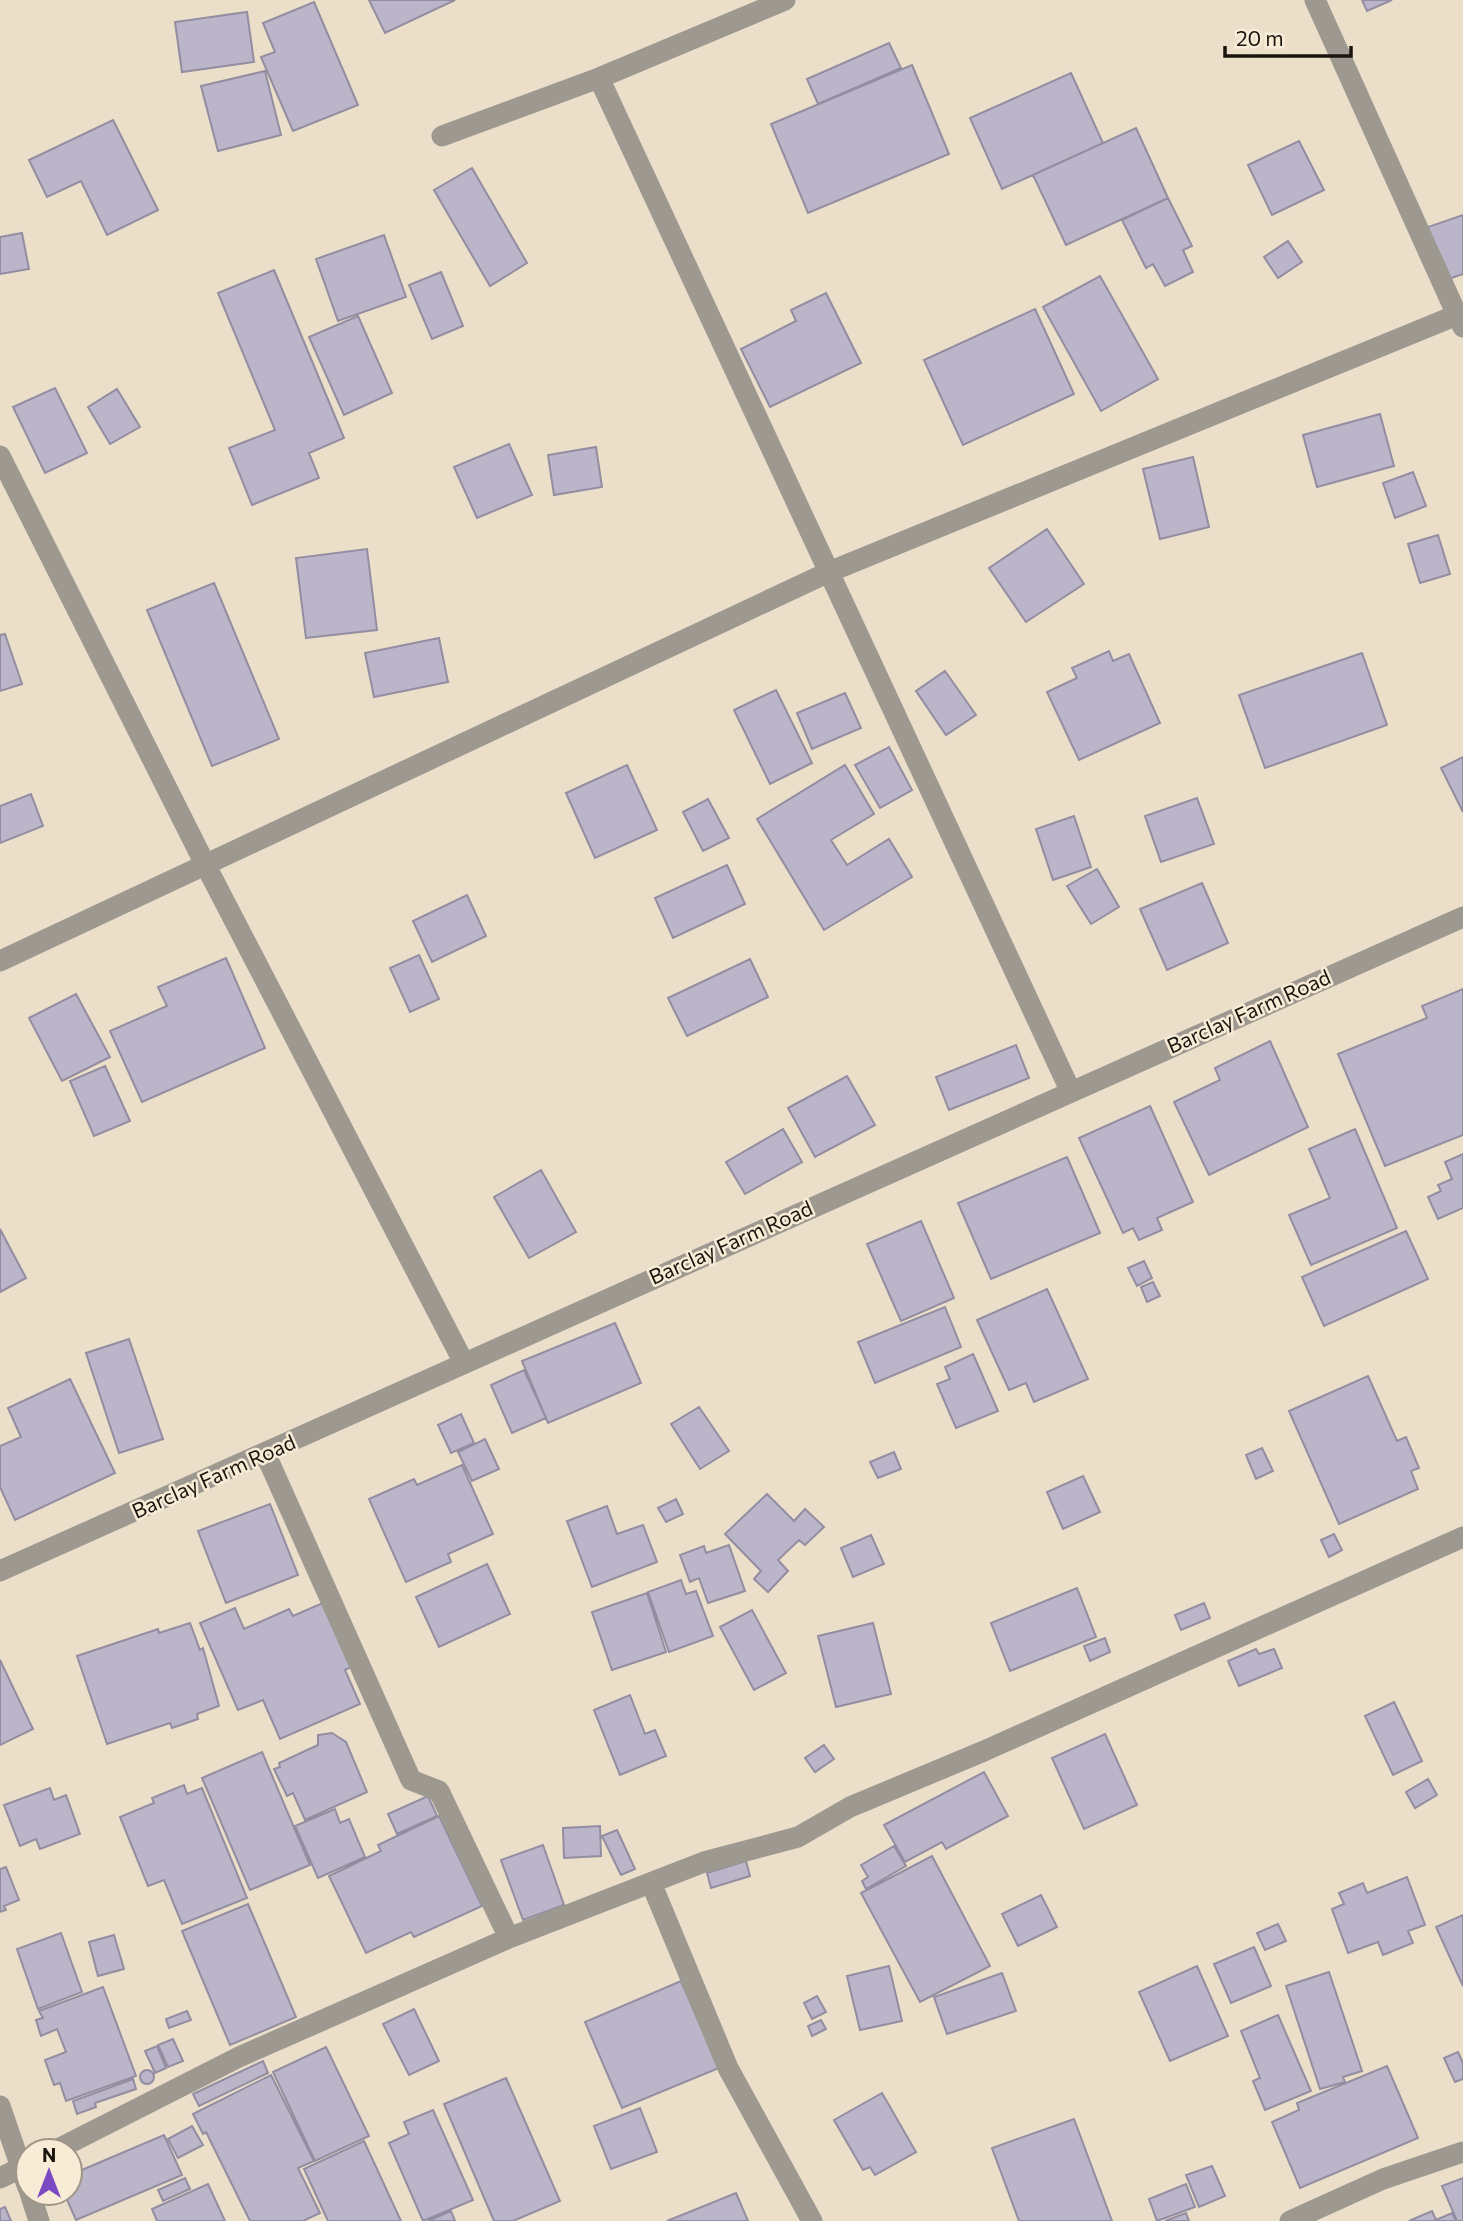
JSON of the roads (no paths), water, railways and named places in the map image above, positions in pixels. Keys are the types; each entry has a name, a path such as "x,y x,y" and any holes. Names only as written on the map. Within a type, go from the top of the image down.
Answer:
{"street":[{"path":"442,136 599,78 785,0"},
{"path":"0,961 829,572 1461,318 1315,0"},
{"path":"599,78 1070,1090"},
{"path":"0,456 205,864 464,1363"},
{"name":"Barclay Farm Road","path":"0,1571 266,1455 1070,1090 1463,917"},
{"path":"266,1455 411,1780 439,1791 509,1938"},
{"path":"82,2137 239,2057 509,1938 652,1885 704,1862 798,1837 850,1807 984,1751 1463,1537"},
{"path":"652,1885 728,2068 812,2221"},
{"path":"0,2106 14,2142"},
{"path":"1290,2221 1383,2179 1463,2152"}]}
